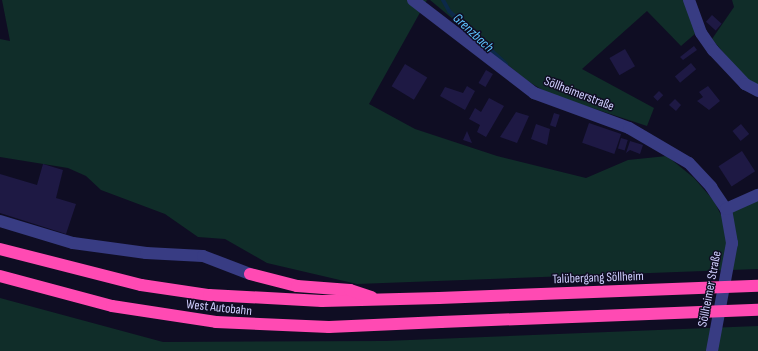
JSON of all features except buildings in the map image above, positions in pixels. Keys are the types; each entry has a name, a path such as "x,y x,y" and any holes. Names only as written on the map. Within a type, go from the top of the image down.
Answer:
{"highway":[{"name":"West Autobahn","path":"0,249 70,269 175,291 251,299 439,298"},
{"path":"250,274 297,286 350,290 377,299"},
{"name":"West Autobahn","path":"0,276 112,306 216,322 329,327 758,310"},
{"name":"Talübergang Söllheim","path":"439,298 758,286"}],"street":[{"path":"689,0 701,33 713,50 745,84 758,91"},
{"name":"Söllheimerstraße","path":"416,2 534,92 629,128 689,163 711,186 726,209"},
{"path":"726,209 758,195"},
{"name":"Söllheimer Straße","path":"712,351 732,257 726,209"},
{"path":"0,221 73,242 146,253 203,256 250,274"}],"green space":[{"path":"2,0 427,0 369,104 415,129 497,156 586,178 628,160 667,156 694,178 714,201 721,215 758,200 758,269 357,284 267,263 225,239 198,237 165,214 101,190 86,176 68,168 0,157 0,39 10,41"},
{"path":"430,0 687,0 696,33 681,46 647,11 582,69 654,108 647,126 549,94 526,80"},
{"path":"732,0 758,0 758,87 748,82 712,39 734,7"},
{"path":"0,298 163,342 385,341 758,326 758,351 0,351"}],"waterway":[{"name":"Grenzbach","path":"443,0 449,11 506,64"}]}
